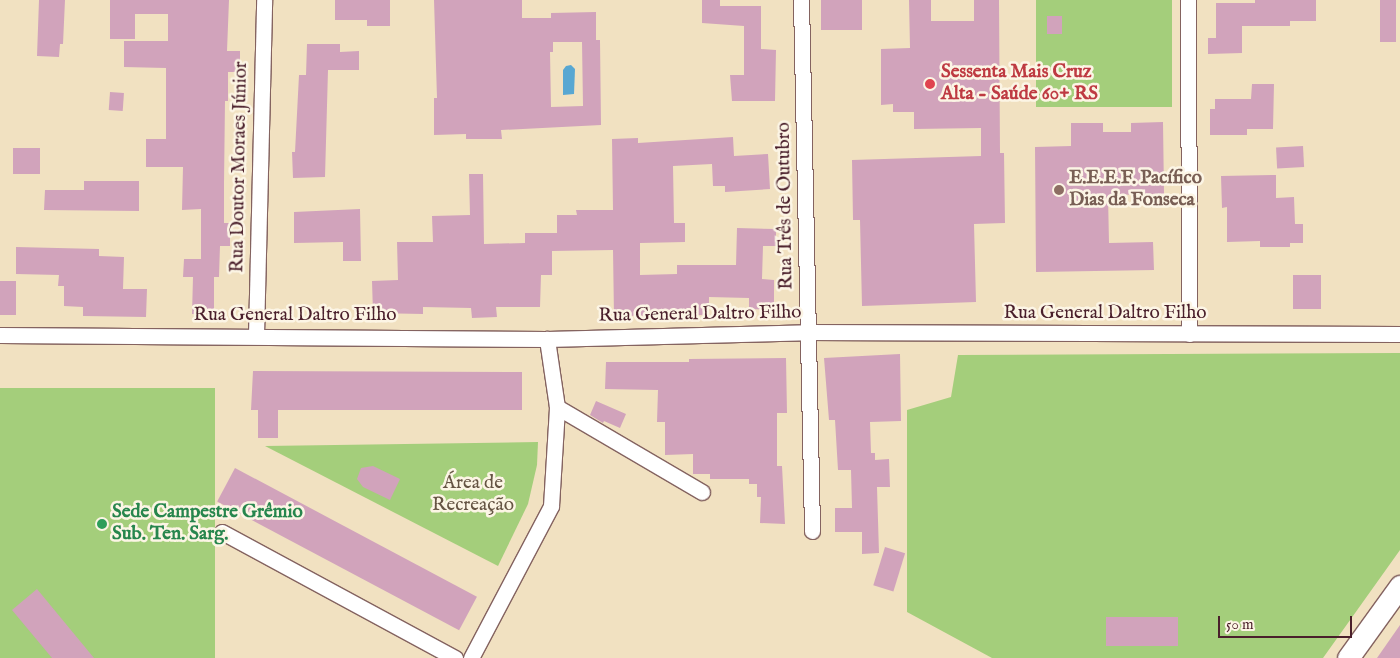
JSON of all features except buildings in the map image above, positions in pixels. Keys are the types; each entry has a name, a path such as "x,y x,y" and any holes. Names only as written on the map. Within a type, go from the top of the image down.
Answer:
{"street":[{"name":"Rua Doutor Moraes Júnior","path":"256,335 264,0"},
{"name":"Rua Três de Outubro","path":"802,0 812,531"},
{"path":"1188,0 1190,334"},
{"name":"Rua General Daltro Filho","path":"0,335 256,335 547,339 808,332 1400,334"},
{"path":"471,658 552,506 557,407 547,339"},
{"path":"557,407 702,492"},
{"path":"222,532 456,658"},
{"path":"1348,658 1400,586"}],"green space":[{"path":"1036,0 1172,0 1172,107 1036,107"},
{"path":"1400,353 1400,550 1323,658 992,658 907,612 907,410 951,397 958,355"},
{"name":"Sede Campestre Grêmio Sub. Ten. Sarg.","path":"0,388 215,388 215,658 0,658"},
{"name":"Área de Recreação","path":"538,442 537,465 528,504 498,566 265,446"}],"water":[{"path":"571,65 575,69 574,94 563,95 563,70 566,66"}],"place":[{"name":"Sessenta Mais Cruz Alta - Saúde 60+ RS","path":"930,84"},
{"name":"E.E.E.F. Pacífico Dias da Fonseca","path":"1059,190"},
{"name":"Sede Campestre Grêmio Sub. Ten. Sarg.","path":"102,524"}]}
